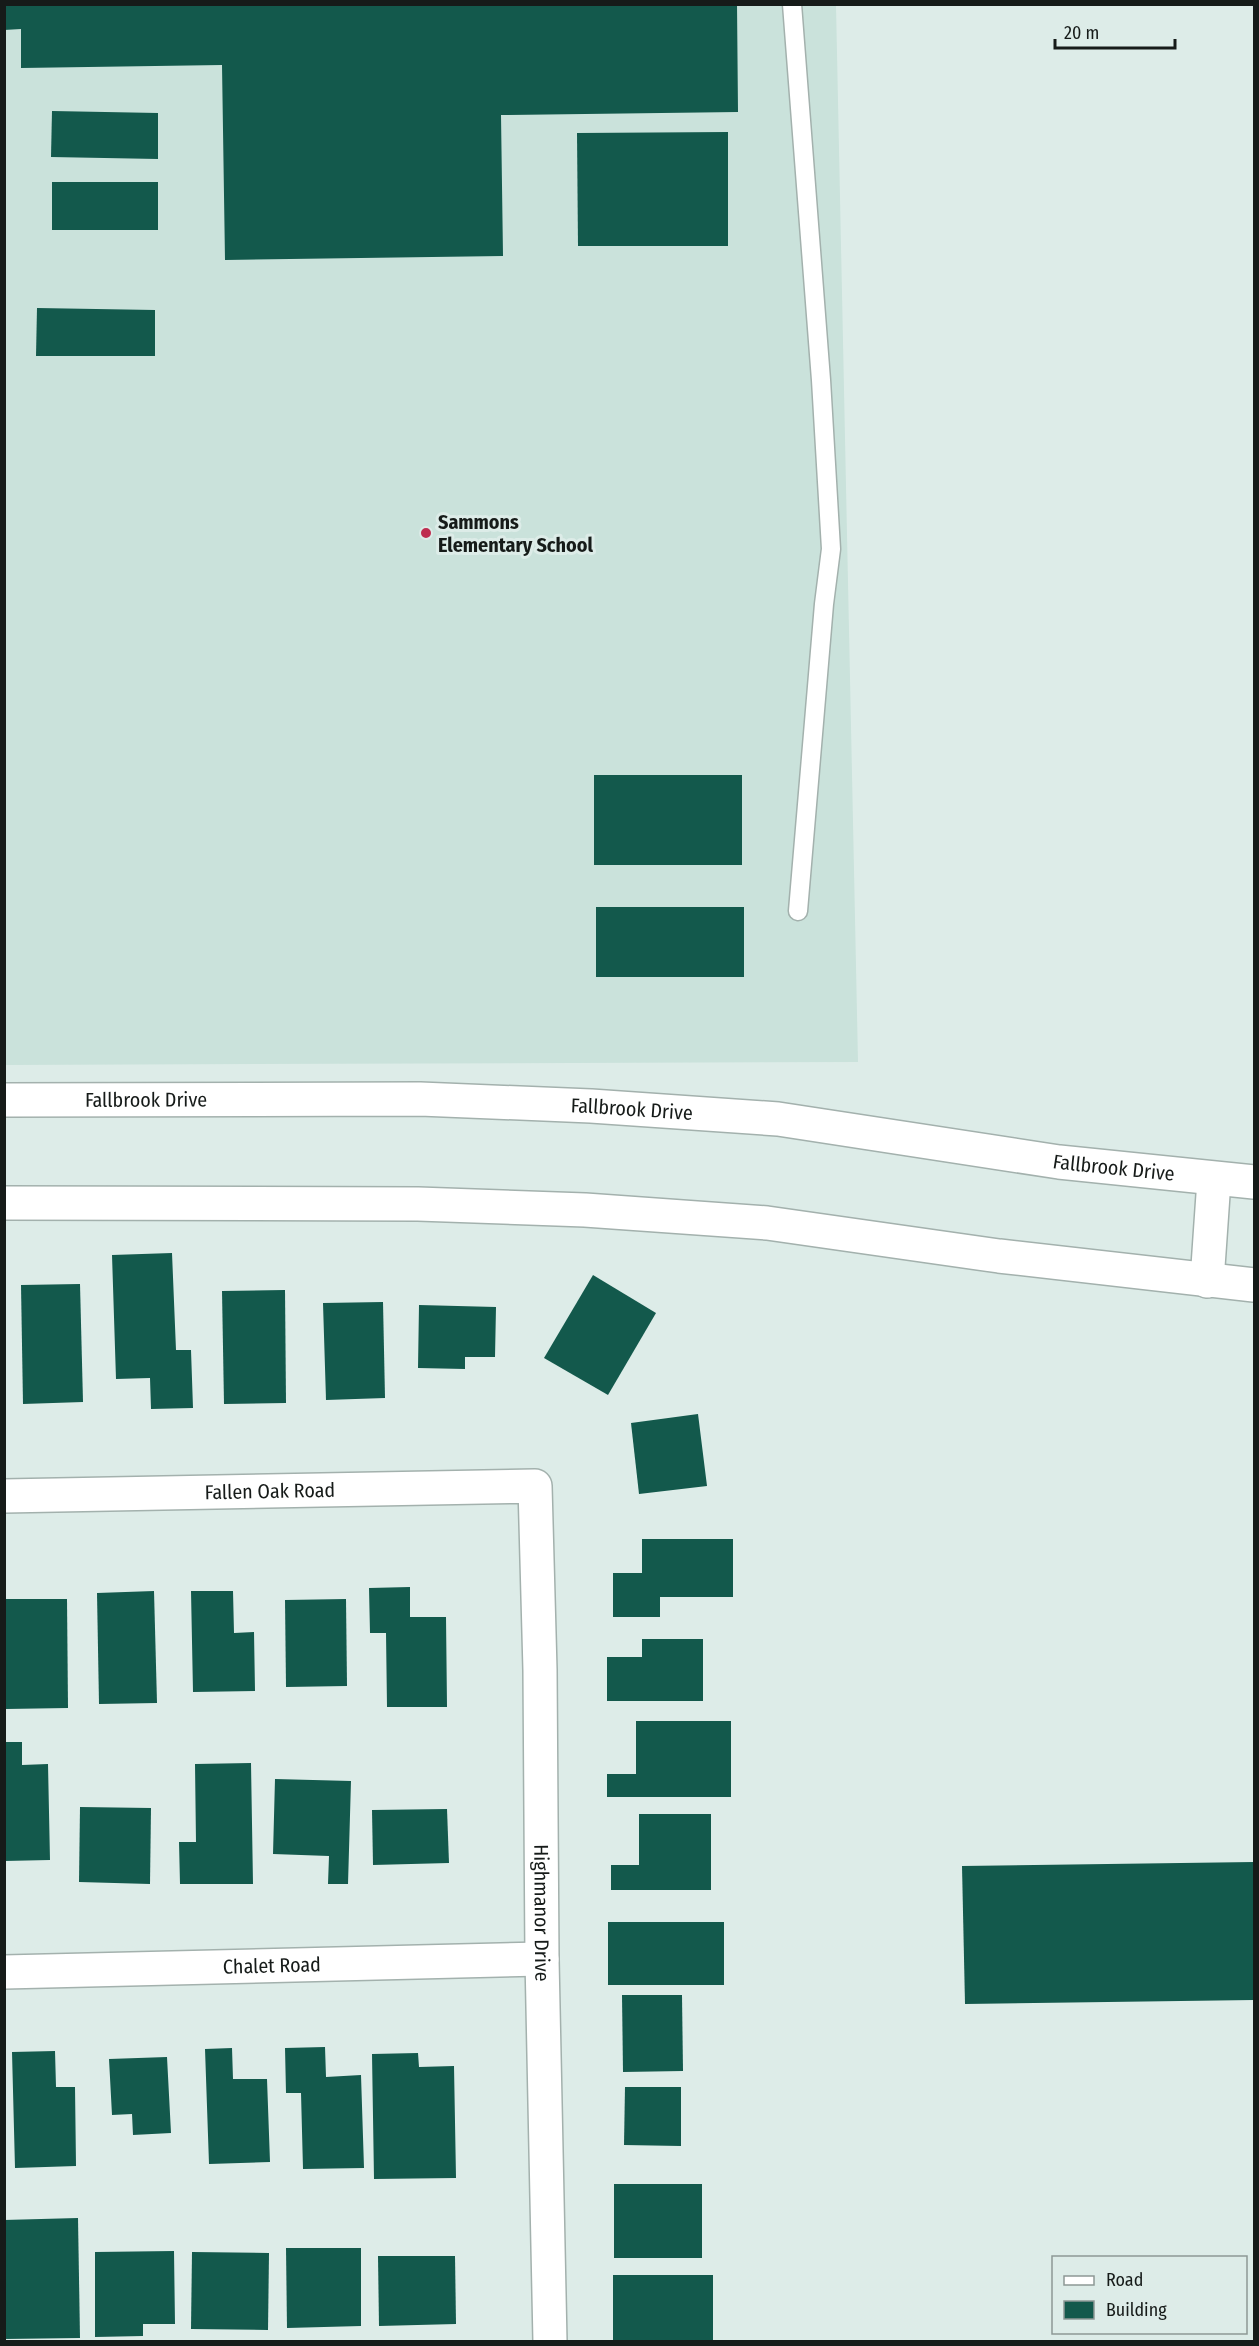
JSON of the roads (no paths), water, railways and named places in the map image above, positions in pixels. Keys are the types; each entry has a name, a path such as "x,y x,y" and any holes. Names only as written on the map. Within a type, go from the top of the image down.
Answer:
{"main road":[{"name":"Fallbrook Drive","path":"4,1100 420,1099 602,1107 778,1119 1059,1162 1214,1180 1254,1182"},
{"path":"1207,1281 1214,1180"},
{"path":"4,1203 418,1204 585,1210 767,1223 999,1256 1254,1285"},
{"name":"Fallen Oak Road","path":"4,1496 535,1486"},
{"name":"Highmanor Drive","path":"535,1486 550,2342"},
{"name":"Chalet Road","path":"4,1972 542,1959"}],"lane":[{"path":"792,4 821,380 831,549 824,604 798,911"}],"place":[{"name":"Sammons Elementary School","path":"426,533"}]}
